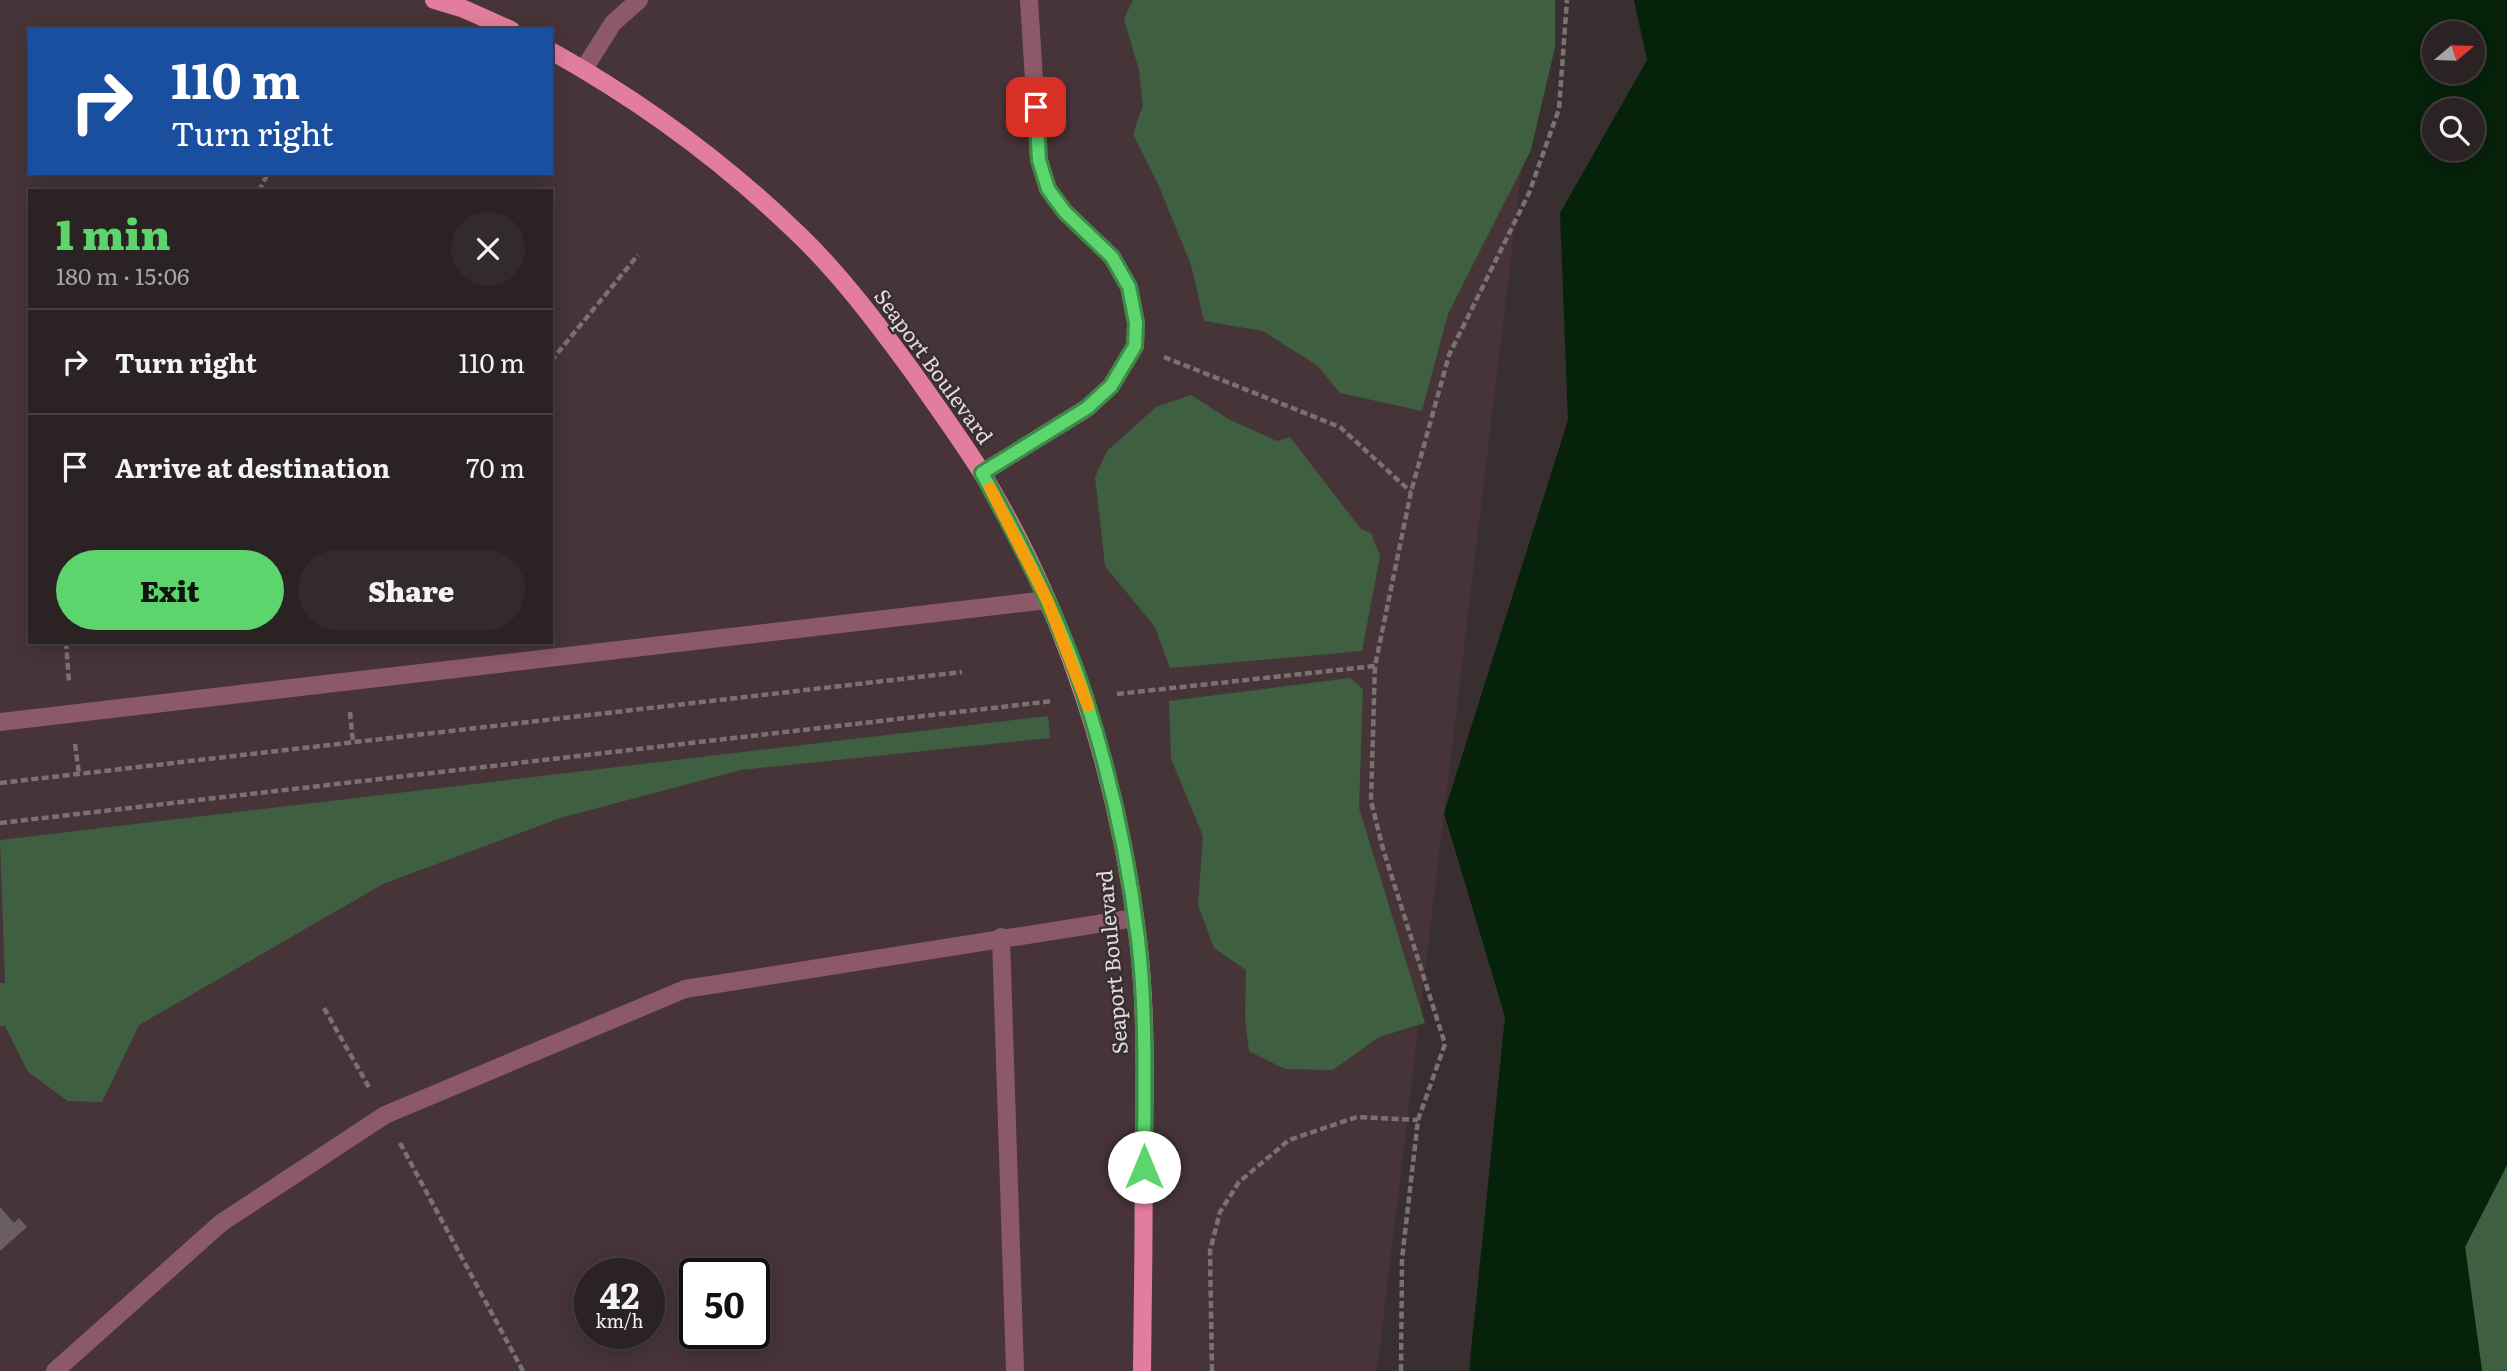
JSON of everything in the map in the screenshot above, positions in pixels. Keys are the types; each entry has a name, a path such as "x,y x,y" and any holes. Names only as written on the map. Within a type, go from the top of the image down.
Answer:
{"main road":[{"path":"435,0 464,9 507,28"},
{"name":"Seaport Boulevard","path":"553,52 651,113 716,162 795,230 887,336 982,473 1047,600 1085,698 1108,778 1127,859 1135,918 1145,1029 1142,1371"}],"lane":[{"path":"584,69 613,23 639,0"},
{"path":"982,473 1087,408 1111,386 1135,346 1136,323 1129,287 1112,257 1065,212 1048,189 1039,160 1029,0"},
{"path":"0,722 1047,600"},
{"path":"55,1371 221,1223 385,1115 685,989 1001,937 1135,918"},
{"path":"1001,937 1015,1371"}],"path":[{"path":"1401,1371 1402,1259 1418,1120 1445,1044 1383,849 1371,802 1375,666 1411,492 1449,355 1529,193 1559,109 1566,0"},
{"path":"553,359 638,255"},
{"path":"1135,346 1340,427 1411,492"},
{"path":"0,822 1375,666"},
{"path":"0,783 962,672"},
{"path":"324,1008 523,1371"},
{"path":"1212,1371 1210,1251 1220,1212 1239,1182 1289,1140 1357,1117 1418,1120"}],"shaded area":[{"path":"0,0 1542,0 1377,1371 0,1371"},
{"path":"1133,0 1555,0 1555,47 1531,150 1448,314 1422,411 1340,393 1318,366 1263,331 1204,321 1191,265 1158,184 1133,134 1143,105 1139,70 1124,19"},
{"path":"1634,0 2507,0 2507,1165 2465,1247 2482,1371 1469,1371 1505,1017 1444,813 1568,420 1560,213 1647,60"},
{"path":"1191,395 1230,420 1277,441 1290,437 1361,529 1371,533 1380,556 1362,651 1170,668 1155,627 1105,566 1095,477 1107,451 1156,407"},
{"path":"1350,678 1363,689 1359,808 1425,1023 1379,1037 1333,1070 1285,1069 1249,1051 1245,1019 1246,970 1214,948 1198,905 1203,836 1171,759 1169,701"},
{"path":"1048,716 1050,738 741,770 560,818 383,884 139,1025 102,1102 68,1101 28,1072 5,1026 0,1026 0,983 5,983 0,840"},
{"path":"2507,1165 2507,1371 2482,1371 2465,1247"}],"building":[{"path":"0,1207 14,1223 19,1218 27,1227 0,1251"}],"slow traffic":[{"path":"990,488 1047,600 1088,706"}],"route":[{"path":"1036,107 1039,160 1048,189 1065,212 1112,257 1129,287 1136,323 1135,346 1111,386 1087,408 982,473 1047,600 1085,698 1127,859 1138,939 1145,1029 1144,1167"}]}
